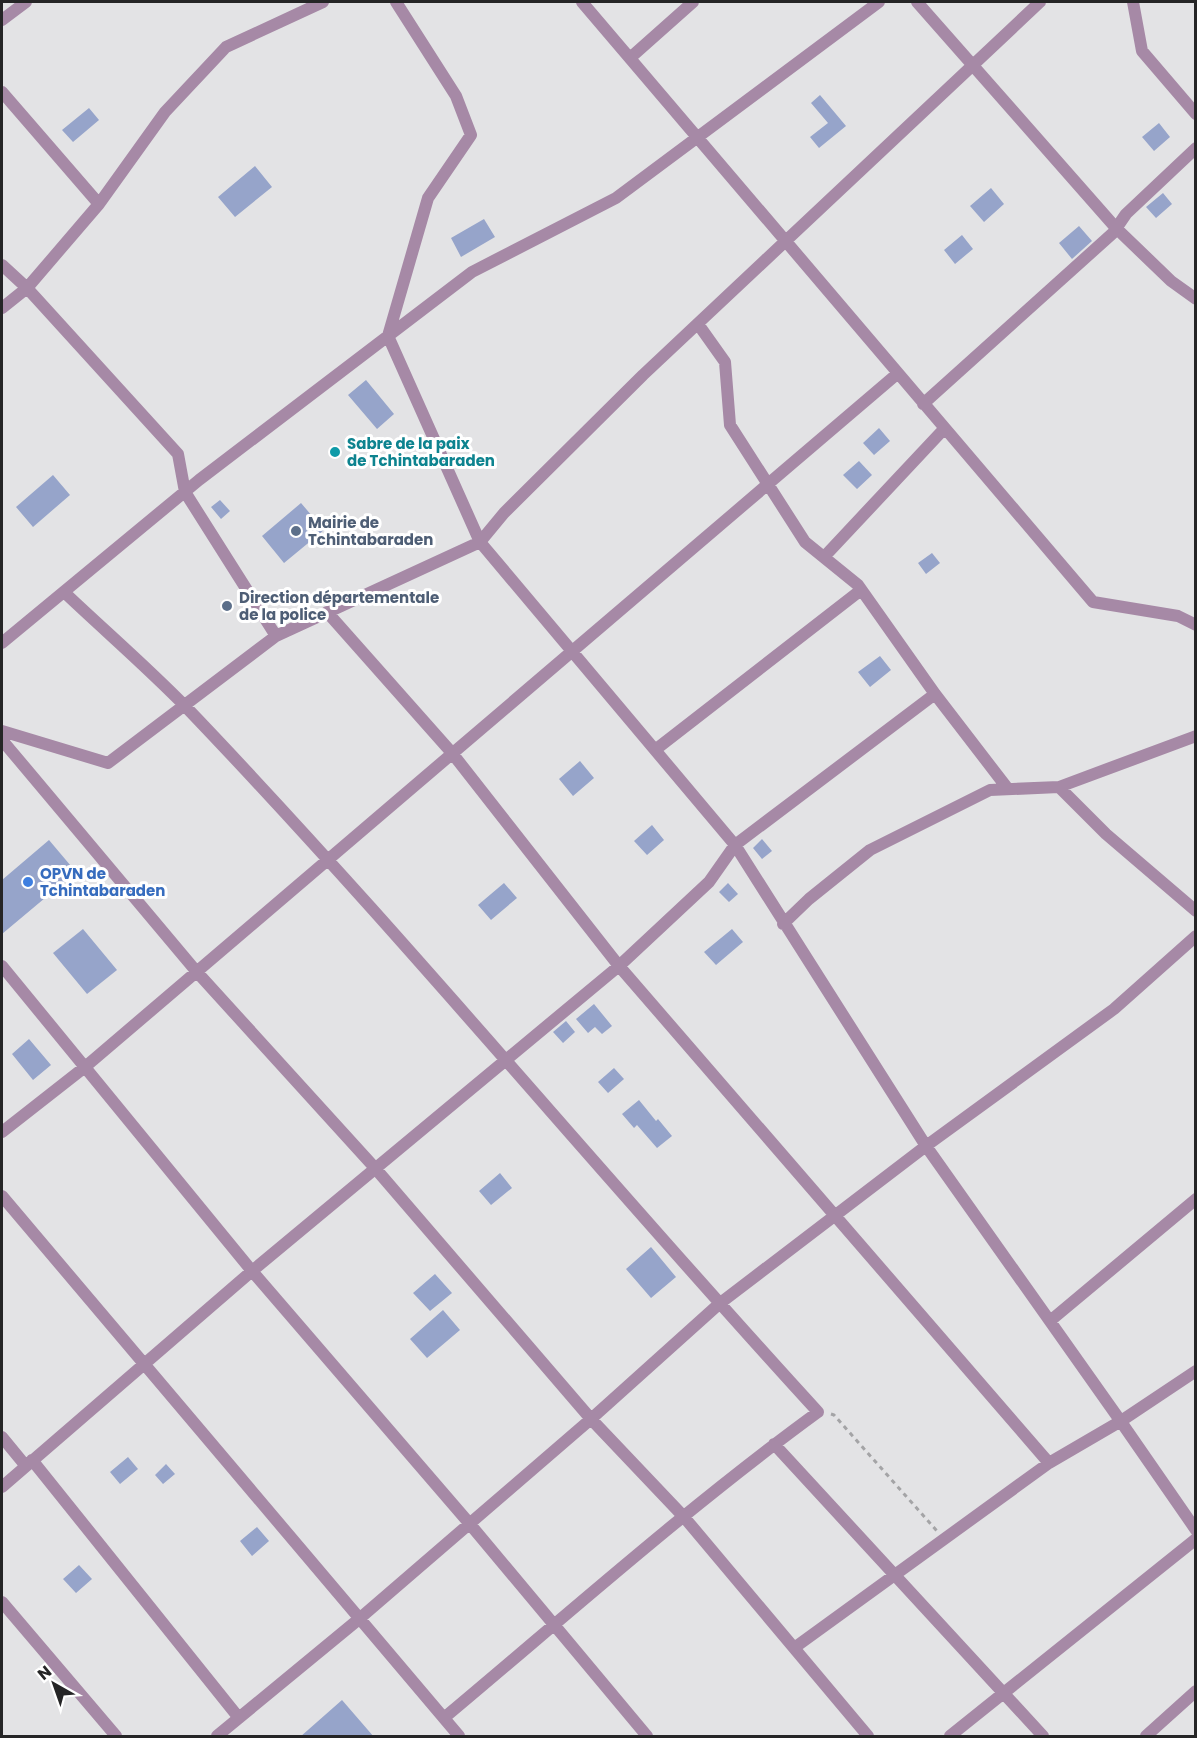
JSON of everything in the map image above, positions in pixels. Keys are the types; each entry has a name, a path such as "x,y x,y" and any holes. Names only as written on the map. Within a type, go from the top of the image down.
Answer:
{"street":[{"path":"2,20 26,2"},
{"path":"2,308 27,288 99,204 165,112 226,46 323,2"},
{"path":"396,2 456,96 471,135 428,198 388,336 480,542 735,845 926,1146 1196,1530"},
{"path":"582,2 1092,602 1178,616 1196,625"},
{"path":"630,58 693,2"},
{"path":"2,644 185,492 472,272 616,198 879,2"},
{"path":"917,2 1116,228 1171,281 1196,298"},
{"path":"2,731 108,763 276,636 480,542 504,513 643,375 1040,2"},
{"path":"1133,2 1142,51 1196,114"},
{"path":"2,92 99,204"},
{"path":"923,404 1113,233 1126,214 1196,148"},
{"path":"2,265 27,288 178,454 185,492 276,636"},
{"path":"698,324 725,362 730,425 767,485 805,542 858,585 934,694 1008,789"},
{"path":"2,1132 85,1067 897,374"},
{"path":"824,557 944,429"},
{"path":"655,750 861,590"},
{"path":"64,592 184,705 328,861 719,1304 818,1412 774,1444 684,1517 444,1718"},
{"path":"327,612 452,753 619,966 1049,1463"},
{"path":"2,1487 28,1462 252,1271 619,966 709,882 735,845 934,694"},
{"path":"783,924 809,899 870,849 990,790 1059,787 1196,736"},
{"path":"2,740 196,971 375,1168 591,1419 684,1517 868,1737"},
{"path":"1059,787 1106,834 1196,911"},
{"path":"217,1737 591,1419 719,1304 926,1146 1114,1009 1196,936"},
{"path":"2,966 252,1271 469,1523 647,1737"},
{"path":"2,1196 459,1737"},
{"path":"1050,1322 1196,1199"},
{"path":"794,1648 1049,1463 1121,1421 1196,1371"},
{"path":"2,1437 28,1462 239,1718"},
{"path":"774,1444 1043,1737"},
{"path":"950,1737 1196,1539"},
{"path":"2,1602 116,1737"},
{"path":"1146,1737 1196,1691"}],"path":[{"path":"818,1412 834,1415 945,1539"}],"building":[{"path":"820,95 846,126 819,148 810,137 828,123 811,103"},
{"path":"89,108 99,120 73,142 62,130"},
{"path":"1159,123 1170,137 1154,151 1142,137"},
{"path":"255,166 272,187 235,217 218,197"},
{"path":"991,188 1004,204 984,222 970,206"},
{"path":"1163,193 1172,204 1156,218 1146,207"},
{"path":"484,219 495,237 461,257 451,238"},
{"path":"1079,226 1092,241 1072,259 1059,243"},
{"path":"962,235 973,249 955,264 944,250"},
{"path":"366,380 394,414 377,429 348,395"},
{"path":"879,428 890,441 874,455 863,443"},
{"path":"859,461 872,475 857,489 843,475"},
{"path":"53,475 70,495 33,527 16,507"},
{"path":"220,500 230,511 221,519 211,507"},
{"path":"301,503 324,530 284,563 262,536"},
{"path":"932,553 940,563 926,574 918,563"},
{"path":"880,656 891,670 870,687 858,672"},
{"path":"580,761 594,778 573,796 559,779"},
{"path":"652,825 664,840 647,855 634,841"},
{"path":"762,839 772,851 762,859 753,848"},
{"path":"49,840 76,872 2,934 2,880"},
{"path":"504,883 517,898 491,920 478,905"},
{"path":"728,883 738,894 729,902 719,892"},
{"path":"83,929 117,970 87,994 53,953"},
{"path":"732,929 743,942 716,965 704,952"},
{"path":"594,1004 612,1026 602,1034 595,1027 588,1033 576,1019"},
{"path":"566,1021 575,1032 563,1043 553,1032"},
{"path":"29,1039 51,1065 33,1080 12,1054"},
{"path":"614,1068 624,1079 608,1093 598,1082"},
{"path":"639,1100 672,1136 657,1148 637,1125 634,1128 622,1114"},
{"path":"500,1173 512,1188 491,1205 479,1191"},
{"path":"651,1247 676,1277 651,1298 626,1269"},
{"path":"435,1274 452,1293 430,1311 413,1293"},
{"path":"443,1310 460,1330 427,1358 410,1339"},
{"path":"128,1457 138,1469 120,1484 110,1472"},
{"path":"166,1464 175,1474 163,1484 155,1475"},
{"path":"257,1527 269,1541 252,1556 240,1541"},
{"path":"79,1565 92,1579 76,1593 63,1579"},
{"path":"342,1700 374,1737 300,1737"}],"place":[{"name":"Sabre de la paix de Tchintabaraden","path":"335,452"},
{"name":"Mairie de Tchintabaraden","path":"296,531"},
{"name":"Direction départementale de la police","path":"227,606"},
{"name":"OPVN de Tchintabaraden","path":"28,882"}]}
